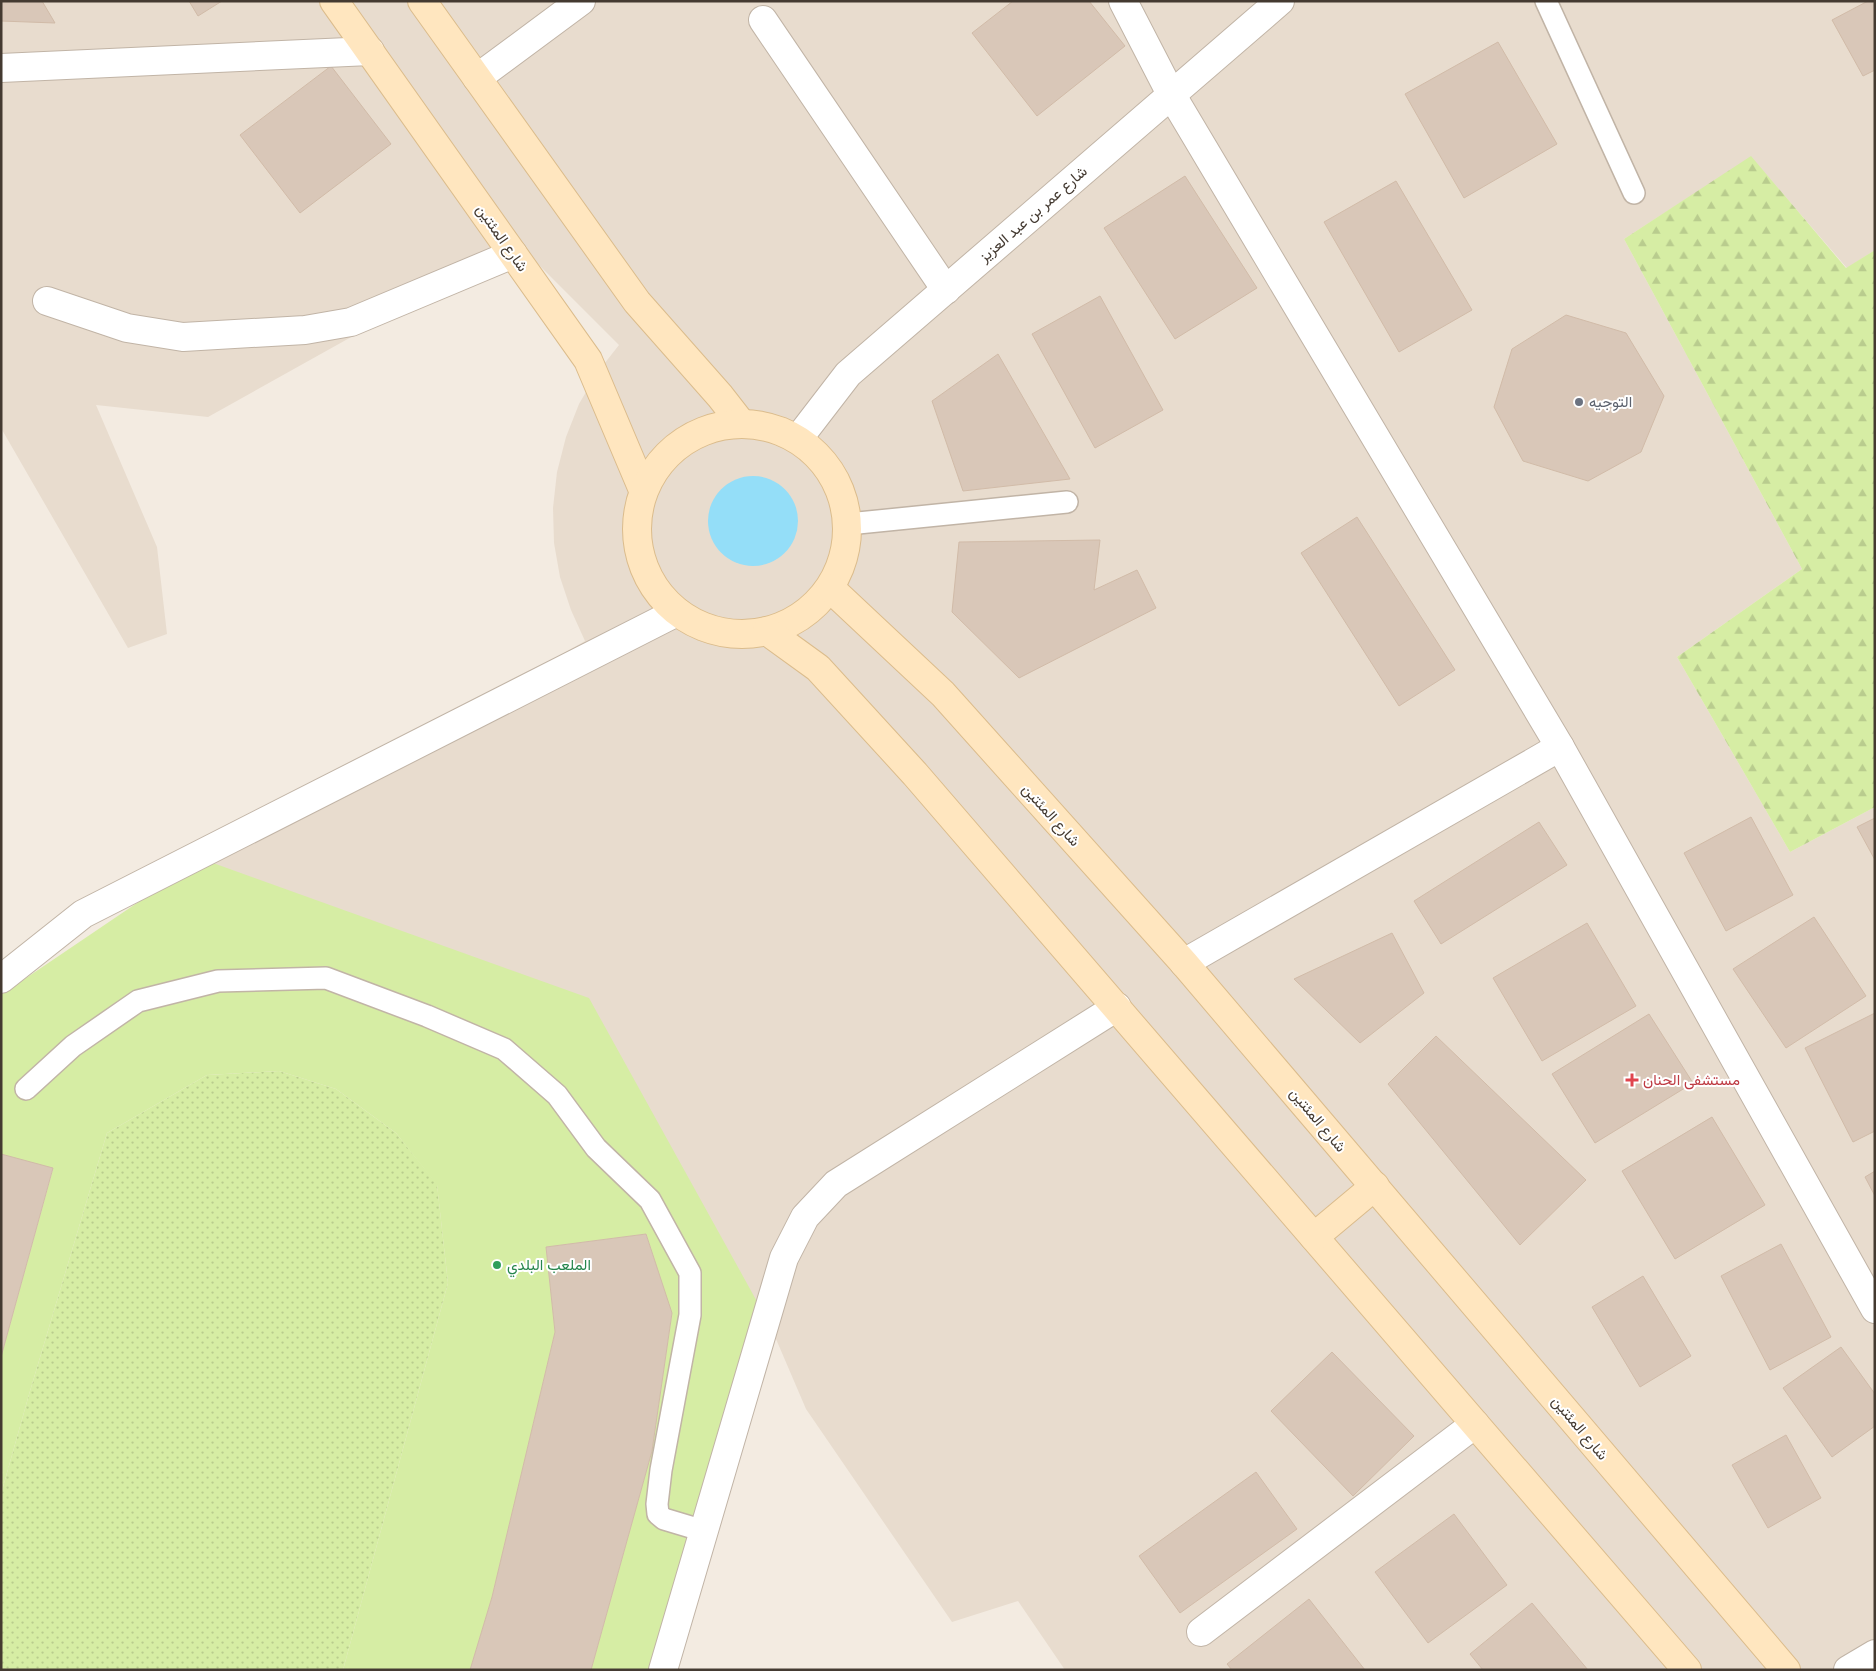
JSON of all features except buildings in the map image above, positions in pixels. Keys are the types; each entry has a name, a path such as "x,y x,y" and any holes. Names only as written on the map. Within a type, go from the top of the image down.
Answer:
{"street":[{"name":"شارع المئتين","path":"334,1 588,360 643,490"},
{"path":"422,1 637,302 720,396 741,423"},
{"path":"477,78 581,1"},
{"path":"1123,1 1171,94 1560,747 1875,1309"},
{"name":"شارع عمر بن عبد العزيز","path":"798,439 848,374 1280,1"},
{"path":"763,20 946,290"},
{"path":"1,68 370,52"},
{"path":"47,301 127,328 183,337 305,330 351,322 513,254"},
{"path":"741,423 770,427 798,439 824,462 840,491 848,524 844,558 830,588 813,608 791,622 768,631 736,634 704,628 676,612 654,587 639,557 636,523 643,490 654,468 678,445 692,436 716,426 741,423"},
{"name":"شارع المئتين","path":"830,588 943,694 1184,963 1786,1670"},
{"path":"1,979 83,914 676,612"},
{"path":"768,631 818,668 915,774 1687,1670"},
{"path":"1184,963 1560,747"},
{"path":"663,1670 784,1258 805,1217 836,1184 1117,1007"},
{"path":"1314,1236 1375,1186"},
{"path":"1201,1632 1475,1424"},
{"path":"1848,1670 1875,1654"}],"lane":[{"path":"1546,1 1634,192"},
{"path":"848,524 1067,502"},
{"path":"26,1089 73,1046 138,1001 218,981 326,978 427,1016 504,1049 557,1095 596,1148 650,1200 690,1273 690,1314 661,1470 657,1504 658,1514 664,1519 704,1530"}],"shaded area":[{"path":"1,1 1875,1 1875,250 1847,268 1751,157 1624,239 1802,569 1677,657 1790,852 1875,807 1875,1670 1065,1670 1018,1601 952,1622 806,1409 770,1325 202,859 585,641 571,610 560,577 554,543 553,508 557,472 566,437 579,404 597,373 619,345 518,244 208,417 96,405 157,547 167,634 128,648 1,428"}],"green space":[{"path":"1751,156 1846,268 1875,250 1875,807 1790,852 1677,657 1802,569 1624,239"},
{"name":"الملعب البلدي","path":"202,859 589,998 770,1325 669,1670 591,1670 652,1451 672,1314 646,1234 546,1247 555,1332 492,1597 470,1670 343,1670 448,1283 437,1185 396,1133 336,1089 279,1071 207,1075 107,1133 1,1494 1,1357 53,1169 1,1154 1,995"},
{"path":"279,1071 336,1089 396,1133 437,1184 448,1283 343,1670 1,1670 1,1494 107,1133 207,1075"}],"water":[{"path":"753,476 770,480 785,489 794,504 798,521 794,538 785,553 770,562 753,566 736,562 721,553 712,538 708,521 712,504 721,489 736,480"}],"place":[{"name":"التوجيه","path":"1579,402"},
{"name":"مستشفى الحنان","path":"1632,1080"},
{"name":"الملعب البلدي","path":"497,1265"}]}
